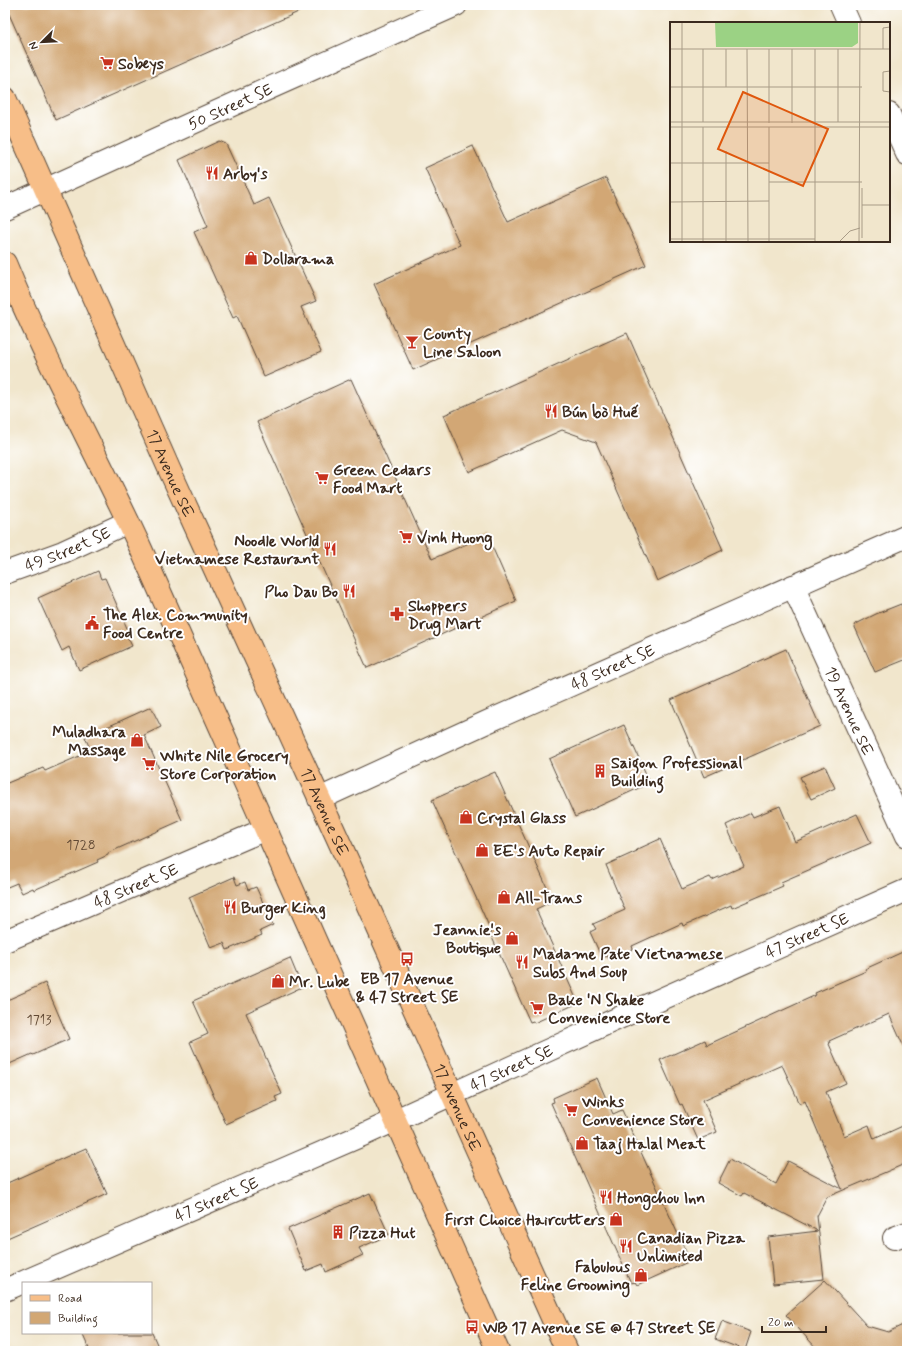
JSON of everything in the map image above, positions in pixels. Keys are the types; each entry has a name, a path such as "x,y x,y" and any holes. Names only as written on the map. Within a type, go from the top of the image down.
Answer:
{"main road":[{"name":"17 Avenue SE","path":"5,98 216,574 319,799 567,1351"},
{"path":"5,263 53,370 114,490 498,1351"}],"street":[{"name":"50 Street SE","path":"5,208 456,5"},
{"path":"841,5 849,22"},
{"path":"890,116 907,154"},
{"name":"49 Street SE","path":"5,573 63,552 128,522"},
{"name":"48 Street SE","path":"319,799 494,719 907,536"},
{"name":"19 Avenue SE","path":"793,586 907,836"},
{"name":"48 Street SE","path":"5,940 266,829"},
{"name":"47 Street SE","path":"23,1282 395,1121 621,1017 907,890"},
{"name":"47 Street SE","path":"5,1290 22,1283"}],"building":[{"name":"Sobeys","path":"5,5 314,5 56,120"},
{"path":"219,141 226,144 254,205 269,198 316,301 301,307 321,352 264,377 237,316 233,318 194,232 208,226 179,160"},
{"path":"473,146 508,222 606,178 646,265 413,370 374,284 460,245 425,168"},
{"path":"627,333 723,550 657,581 596,442 562,430 469,472 444,415"},
{"path":"351,379 432,559 487,535 516,601 367,668 257,422"},
{"path":"98,571 101,579 105,578 130,635 127,636 132,646 79,670 69,647 62,651 38,598"},
{"path":"901,604 907,617 907,659 875,672 854,625"},
{"path":"786,649 820,726 704,777 671,700"},
{"path":"151,707 161,727 144,735 182,820 108,853 108,855 97,860 98,862 34,890 33,888 22,893 17,883 5,888 5,784 43,768 45,771 91,751 85,737"},
{"name":"Saigon Professional Building","path":"624,725 650,783 575,817 549,759"},
{"path":"825,766 835,788 811,799 800,777"},
{"path":"495,772 553,901 536,909 578,1003 534,1023 533,1021 530,1022 432,800"},
{"path":"780,806 795,842 857,814 871,843 781,882 783,886 732,908 731,905 683,926 682,923 632,946 633,949 609,959 607,956 602,958 590,932 596,929 593,924 625,910 606,865 660,839 682,889 710,877 712,880 744,866 726,825 751,813 753,817"},
{"path":"234,877 237,885 245,882 248,890 256,887 273,925 260,931 262,935 227,950 224,943 211,948 189,897"},
{"path":"907,950 907,1054 889,1014 829,1041 846,1083 826,1092 844,1136 869,1125 874,1139 907,1124 907,1163 827,1197 817,1216 824,1279 773,1284 768,1237 818,1231 744,1193 742,1196 718,1183 730,1159 776,1184 788,1161 842,1189 805,1101 800,1104 782,1065 703,1100 717,1132 698,1140 682,1104 680,1105 660,1060 705,1040 707,1045 816,995 815,993 866,971 865,969"},
{"path":"290,958 302,987 246,1013 282,1094 275,1097 277,1101 226,1124 190,1042 208,1034 193,1001"},
{"path":"45,983 69,1039 5,1066 5,1001"},
{"path":"597,1078 613,1114 622,1110 690,1261 637,1285 635,1282 631,1283 551,1103 554,1102 553,1098"},
{"path":"86,1148 107,1194 5,1239 5,1184"},
{"name":"Pizza Hut","path":"370,1193 389,1235 359,1248 363,1255 326,1272 323,1264 306,1271 288,1229"},
{"path":"825,1280 867,1326 888,1332 907,1323 907,1351 819,1351 786,1315"},
{"path":"722,1321 751,1332 745,1350 715,1339"},
{"path":"152,1333 160,1351 90,1351 82,1334"}],"place":[{"name":"Sobeys","path":"107,63"},
{"name":"Arby's","path":"212,173"},
{"name":"Dollarama","path":"251,258"},
{"name":"County Line Saloon","path":"412,342"},
{"name":"Bún bò Huế","path":"551,411"},
{"name":"Green Cedars Food Mart","path":"322,478"},
{"name":"Vinh Huong","path":"406,537"},
{"name":"Noodle World Vietnamese Restaurant","path":"330,549"},
{"name":"Pho Dau Bo","path":"349,591"},
{"name":"Shoppers Drug Mart","path":"397,614"},
{"name":"The Alex. Community Food Centre","path":"92,623"},
{"name":"Muladhara Massage","path":"137,740"},
{"name":"White Nile Grocery Store Corporation","path":"149,764"},
{"name":"Saigon Professional Building","path":"600,771"},
{"name":"Crystal Glass","path":"466,817"},
{"name":"EE's Auto Repair","path":"482,850"},
{"name":"All-Trans","path":"504,897"},
{"name":"Burger King","path":"230,907"},
{"name":"Jeannie's Boutique","path":"512,938"},
{"name":"EB 17 Avenue & 47 Street SE","path":"407,959"},
{"name":"Madame Pate Vietnamese Subs And Soup","path":"522,962"},
{"name":"Mr. Lube","path":"278,981"},
{"name":"Bake 'N Shake Convenience Store","path":"537,1008"},
{"name":"Winks Convenience Store","path":"571,1110"},
{"name":"Taaj Halal Meat","path":"582,1143"},
{"name":"Hongchou Inn","path":"606,1197"},
{"name":"First Choice Haircutters","path":"616,1219"},
{"name":"Pizza Hut","path":"338,1232"},
{"name":"Canadian Pizza Unlimited","path":"626,1246"},
{"name":"Fabulous Feline Grooming","path":"641,1275"},
{"name":"WB 17 Avenue SE @ 47 Street SE","path":"472,1327"}]}
